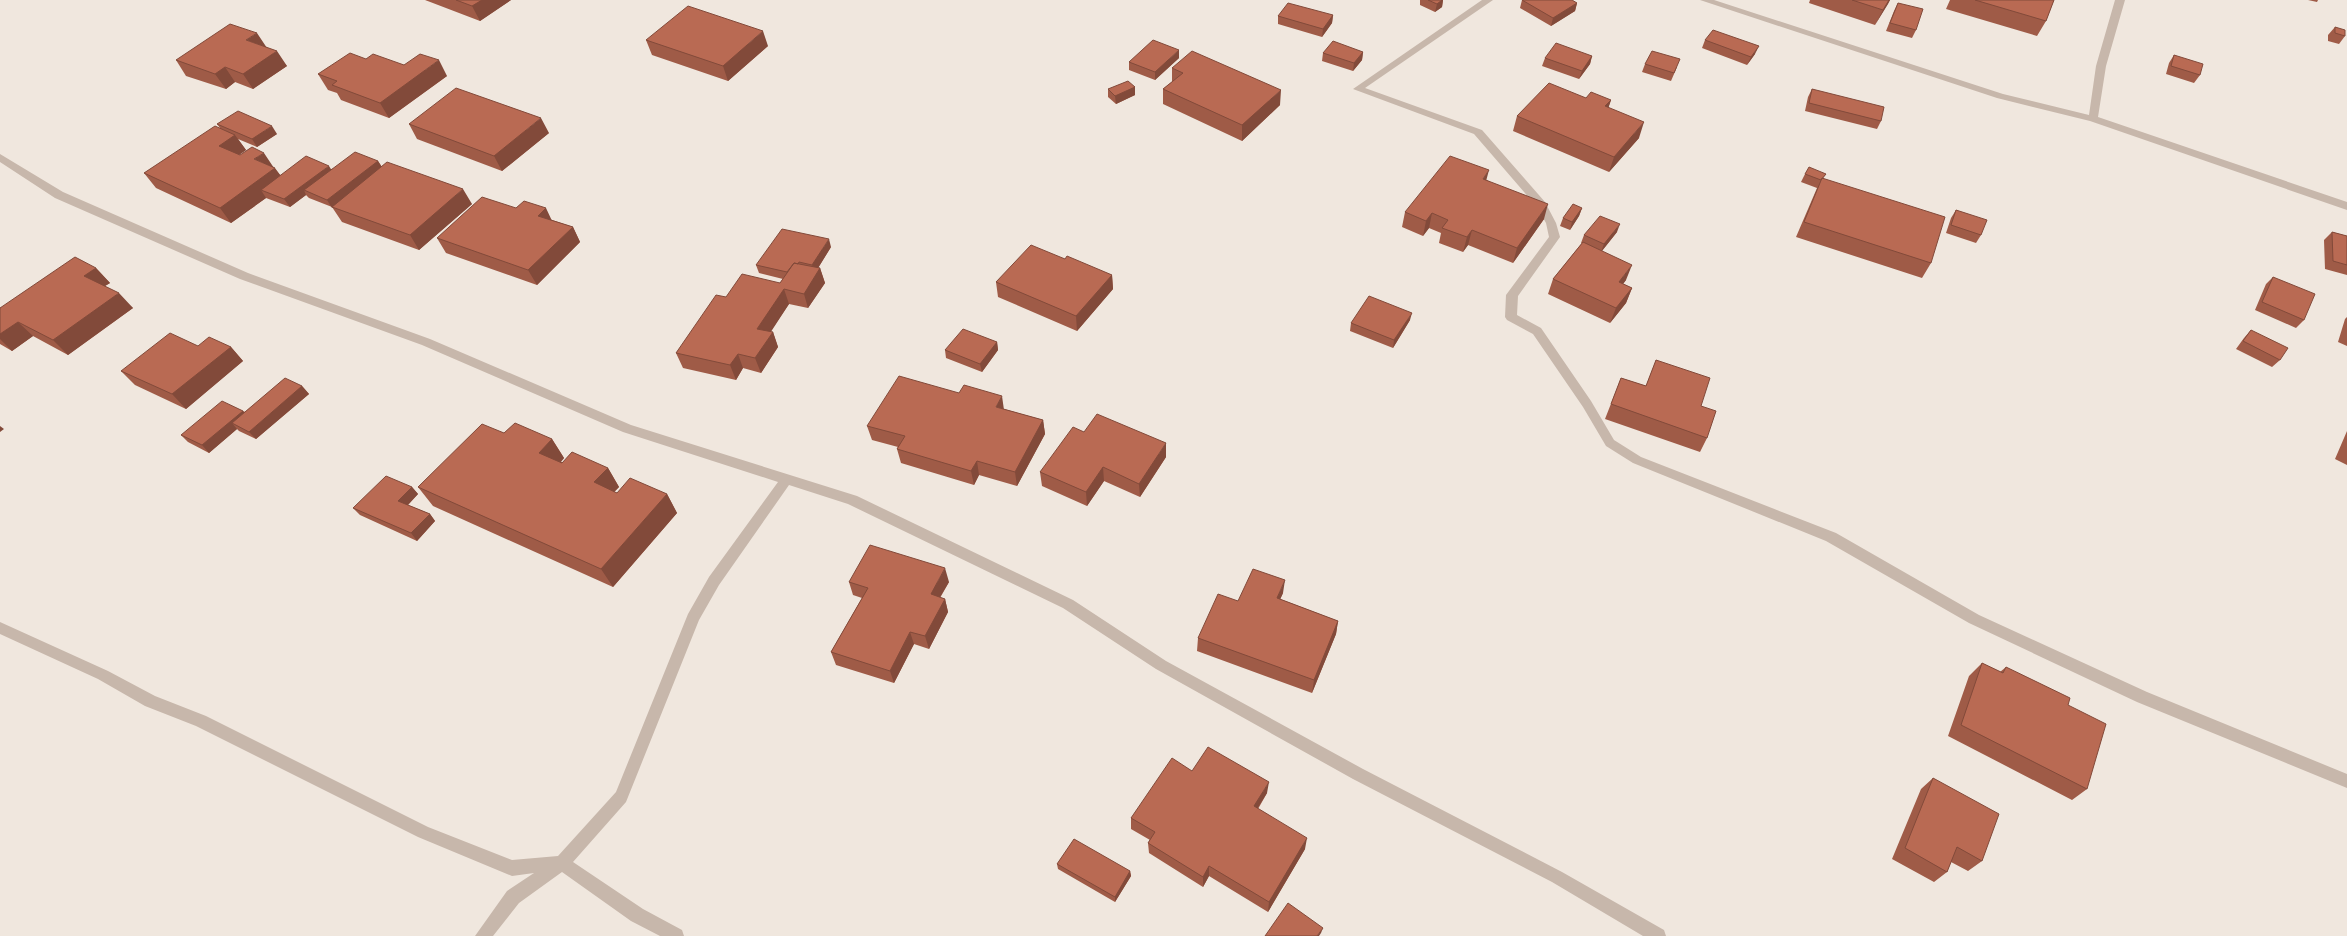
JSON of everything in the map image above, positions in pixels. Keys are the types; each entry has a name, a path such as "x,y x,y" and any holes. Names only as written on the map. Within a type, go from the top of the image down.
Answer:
{"street":[{"path":"1488,0 1358,89 1478,132 1541,205 1551,223 1555,237 1512,295 1511,317 1537,331 1587,404 1610,443 1637,460 1830,537 1974,619 2124,688 2347,781"},
{"path":"1705,0 2000,96 2093,119 2347,206"},
{"path":"2093,119 2101,66 2120,0"},
{"path":"0,157 59,195 244,276 426,342 627,429 852,500 1068,604 1161,665 1358,774 1557,876 1658,936"},
{"path":"482,936 513,897 562,863 621,797 693,618 714,581 787,479"},
{"path":"0,628 103,675 150,701 218,729 423,832 512,868 562,863 637,915 676,936"}],"building":[{"path":"456,0 482,0 472,6"},
{"path":"1428,0 1442,0 1437,4"},
{"path":"1522,0 1572,0 1577,3 1553,18"},
{"path":"1852,0 1889,0 1883,10"},
{"path":"1975,0 2054,0 2046,21"},
{"path":"1288,3 1333,15 1323,29 1278,16"},
{"path":"1898,3 1923,9 1916,30 1890,23"},
{"path":"688,6 763,31 723,66 646,40"},
{"path":"230,24 257,33 246,40 277,51 243,74 225,67 215,74 176,60"},
{"path":"2335,27 2345,30 2345,36 2335,33"},
{"path":"1713,30 1759,46 1751,57 1705,40"},
{"path":"1153,40 1179,50 1155,72 1129,62"},
{"path":"1333,41 1363,52 1354,63 1323,53"},
{"path":"1556,43 1592,56 1582,71 1545,58"},
{"path":"1192,51 1281,90 1242,125 1163,89 1183,73 1172,68"},
{"path":"1652,51 1680,59 1674,73 1645,64"},
{"path":"350,53 366,59 373,54 404,65 420,54 439,60 380,103 332,85 337,81 318,74"},
{"path":"2174,55 2203,64 2200,75 2171,66"},
{"path":"1128,81 1135,87 1115,96 1108,89"},
{"path":"1549,83 1586,98 1591,92 1611,100 1605,106 1644,122 1614,157 1517,116"},
{"path":"456,88 541,118 494,156 409,124"},
{"path":"1812,89 1884,107 1881,121 1809,103"},
{"path":"238,111 272,126 252,139 217,124"},
{"path":"215,126 235,135 219,146 240,155 252,147 264,153 254,159 275,168 220,208 144,173"},
{"path":"355,152 378,161 327,200 304,190"},
{"path":"306,156 329,166 284,199 261,190"},
{"path":"1450,156 1489,170 1483,179 1548,204 1517,248 1472,230 1467,237 1442,228 1448,220 1432,213 1426,221 1405,212"},
{"path":"387,162 463,189 410,235 332,207"},
{"path":"1809,167 1826,174 1821,180 1805,174"},
{"path":"1822,178 1945,217 1931,263 1804,222"},
{"path":"482,197 516,208 524,201 546,208 538,216 573,227 528,270 437,238"},
{"path":"1573,204 1582,208 1572,222 1563,218"},
{"path":"1956,210 1987,220 1981,235 1951,225"},
{"path":"1600,216 1620,224 1604,244 1584,235"},
{"path":"782,229 829,239 812,265 799,262 798,264 794,263 787,272 756,265"},
{"path":"2332,232 2347,236 2347,265 2333,261"},
{"path":"1583,242 1632,265 1619,282 1632,288 1616,308 1553,279"},
{"path":"1031,245 1065,259 1067,256 1112,275 1076,316 996,282"},
{"path":"75,257 96,268 84,276 119,293 53,340 18,322 0,334 0,308"},
{"path":"794,263 820,268 804,294 784,289 757,329 773,332 755,358 738,354 730,365 676,353 716,295 726,297 742,274 780,283"},
{"path":"2273,277 2315,294 2304,320 2262,302"},
{"path":"1369,296 1412,313 1394,340 1351,323"},
{"path":"963,329 997,342 980,364 945,350"},
{"path":"2251,330 2288,348 2280,360 2243,341"},
{"path":"170,333 198,346 209,337 231,347 172,394 121,371"},
{"path":"1656,360 1710,378 1701,406 1716,411 1707,438 1611,404 1621,378 1646,386"},
{"path":"899,376 959,393 964,385 1002,396 996,407 1043,420 1015,472 977,461 971,471 897,449 905,436 867,426"},
{"path":"285,378 302,386 249,432 232,423"},
{"path":"222,401 243,411 202,445 181,435"},
{"path":"1097,414 1166,443 1139,484 1103,467 1086,492 1040,472 1073,427 1084,432"},
{"path":"515,423 552,439 539,453 562,463 572,452 608,468 594,482 617,493 630,478 667,494 601,569 418,487 482,424 504,433"},
{"path":"386,476 412,487 398,501 430,514 411,533 353,508"},
{"path":"870,545 945,568 931,594 945,599 925,636 910,632 890,671 831,652 868,588 849,582"},
{"path":"1253,569 1285,580 1277,598 1338,621 1314,680 1198,638 1218,594 1238,601"},
{"path":"1982,663 2003,673 2006,667 2070,698 2068,705 2106,724 2087,789 1961,725"},
{"path":"1208,747 1269,782 1254,806 1307,838 1269,902 1209,866 1203,877 1148,843 1155,832 1131,818 1172,758 1192,771"},
{"path":"1933,778 1999,814 1982,861 1957,847 1947,872 1905,848"},
{"path":"1074,839 1130,871 1115,897 1057,864"},
{"path":"1288,903 1323,928 1317,936 1265,936"}]}
